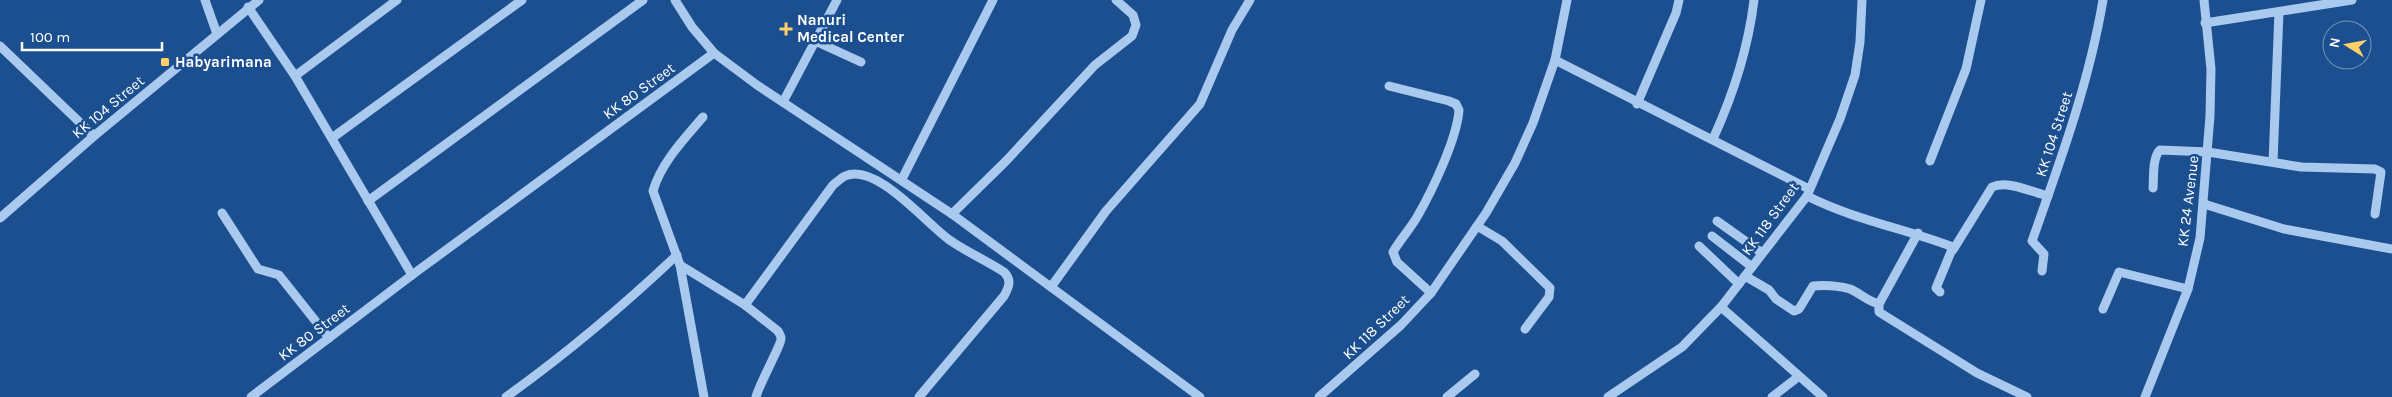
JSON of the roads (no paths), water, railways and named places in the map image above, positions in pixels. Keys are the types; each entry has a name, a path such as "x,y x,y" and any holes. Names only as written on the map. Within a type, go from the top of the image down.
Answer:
{"street":[{"path":"205,0 217,34"},
{"name":"KK 104 Street","path":"1,214 248,7 259,0"},
{"path":"295,76 397,0"},
{"path":"332,138 522,0"},
{"path":"368,201 643,0"},
{"path":"675,0 692,27 714,52 783,102 902,179 952,214 1200,397"},
{"path":"783,102 837,0"},
{"path":"902,179 993,0"},
{"path":"952,214 1006,161 1094,65 1132,36 1136,25 1133,15 1116,0"},
{"path":"1051,287 1106,211 1200,104 1232,30 1250,0"},
{"name":"KK 118 Street","path":"1319,397 1401,325 1431,293 1477,226 1516,162 1533,123 1555,60 1568,0"},
{"path":"1637,104 1676,13 1678,0"},
{"path":"1713,139 1732,99 1744,63 1754,0"},
{"name":"KK 118 Street","path":"1608,397 1682,347 1721,307 1808,193 1840,119 1854,75 1860,42 1862,0"},
{"path":"1930,161 1966,69 1981,0"},
{"name":"KK 104 Street","path":"2042,270 2044,254 2032,241 2072,127 2098,27 2103,0"},
{"name":"KK 24 Avenue","path":"2144,397 2151,384 2188,289 2200,238 2208,152 2211,69 2204,0"},
{"path":"2205,23 2352,0"},
{"path":"248,7 295,76 412,275"},
{"path":"2273,162 2279,12"},
{"path":"815,41 861,62"},
{"path":"0,46 94,136"},
{"name":"KK 80 Street","path":"251,397 412,275 714,52"},
{"path":"1555,60 1637,104 1713,139 1808,193 1866,221 1918,233 1953,247 1953,250"},
{"path":"1388,86 1449,101 1456,104 1459,110 1450,143 1431,189 1416,218 1393,252 1397,262 1431,293"},
{"path":"703,117 679,144 656,181 653,191 670,242 680,265 704,397"},
{"path":"2153,188 2154,164 2157,153 2160,150 2208,152 2301,167 2375,169 2381,172 2375,214"},
{"path":"744,305 833,185 846,176 855,174 875,179 900,196 950,240 1004,272 1009,277 1009,285 1004,296 919,397"},
{"path":"1940,292 1936,288 1953,250 1992,187 1998,184 2048,196"},
{"path":"2204,204 2284,229 2392,249"},
{"path":"222,213 258,269 279,275 329,338"},
{"path":"1717,221 1762,253"},
{"path":"1477,226 1502,242 1550,288 1549,297 1525,329"},
{"path":"1918,233 1879,304 1879,312 2011,394 2027,397"},
{"path":"1712,236 1752,267"},
{"path":"1699,246 1739,284"},
{"path":"506,397 556,360 626,303 677,255"},
{"path":"680,265 744,305 778,331 781,337 780,344 764,373 756,397"},
{"path":"2103,309 2119,272 2188,289"},
{"path":"1745,276 1770,290 1776,299 1794,311 1799,309 1813,286 1821,285 1850,289 1869,301 1879,304"},
{"path":"1721,307 1798,377 1823,397"},
{"path":"1447,397 1475,374"},
{"path":"1772,397 1798,377"}],"place":[{"name":"Nanuri Medical Center","path":"786,29"},
{"name":"Habyarimana","path":"165,62"}]}
